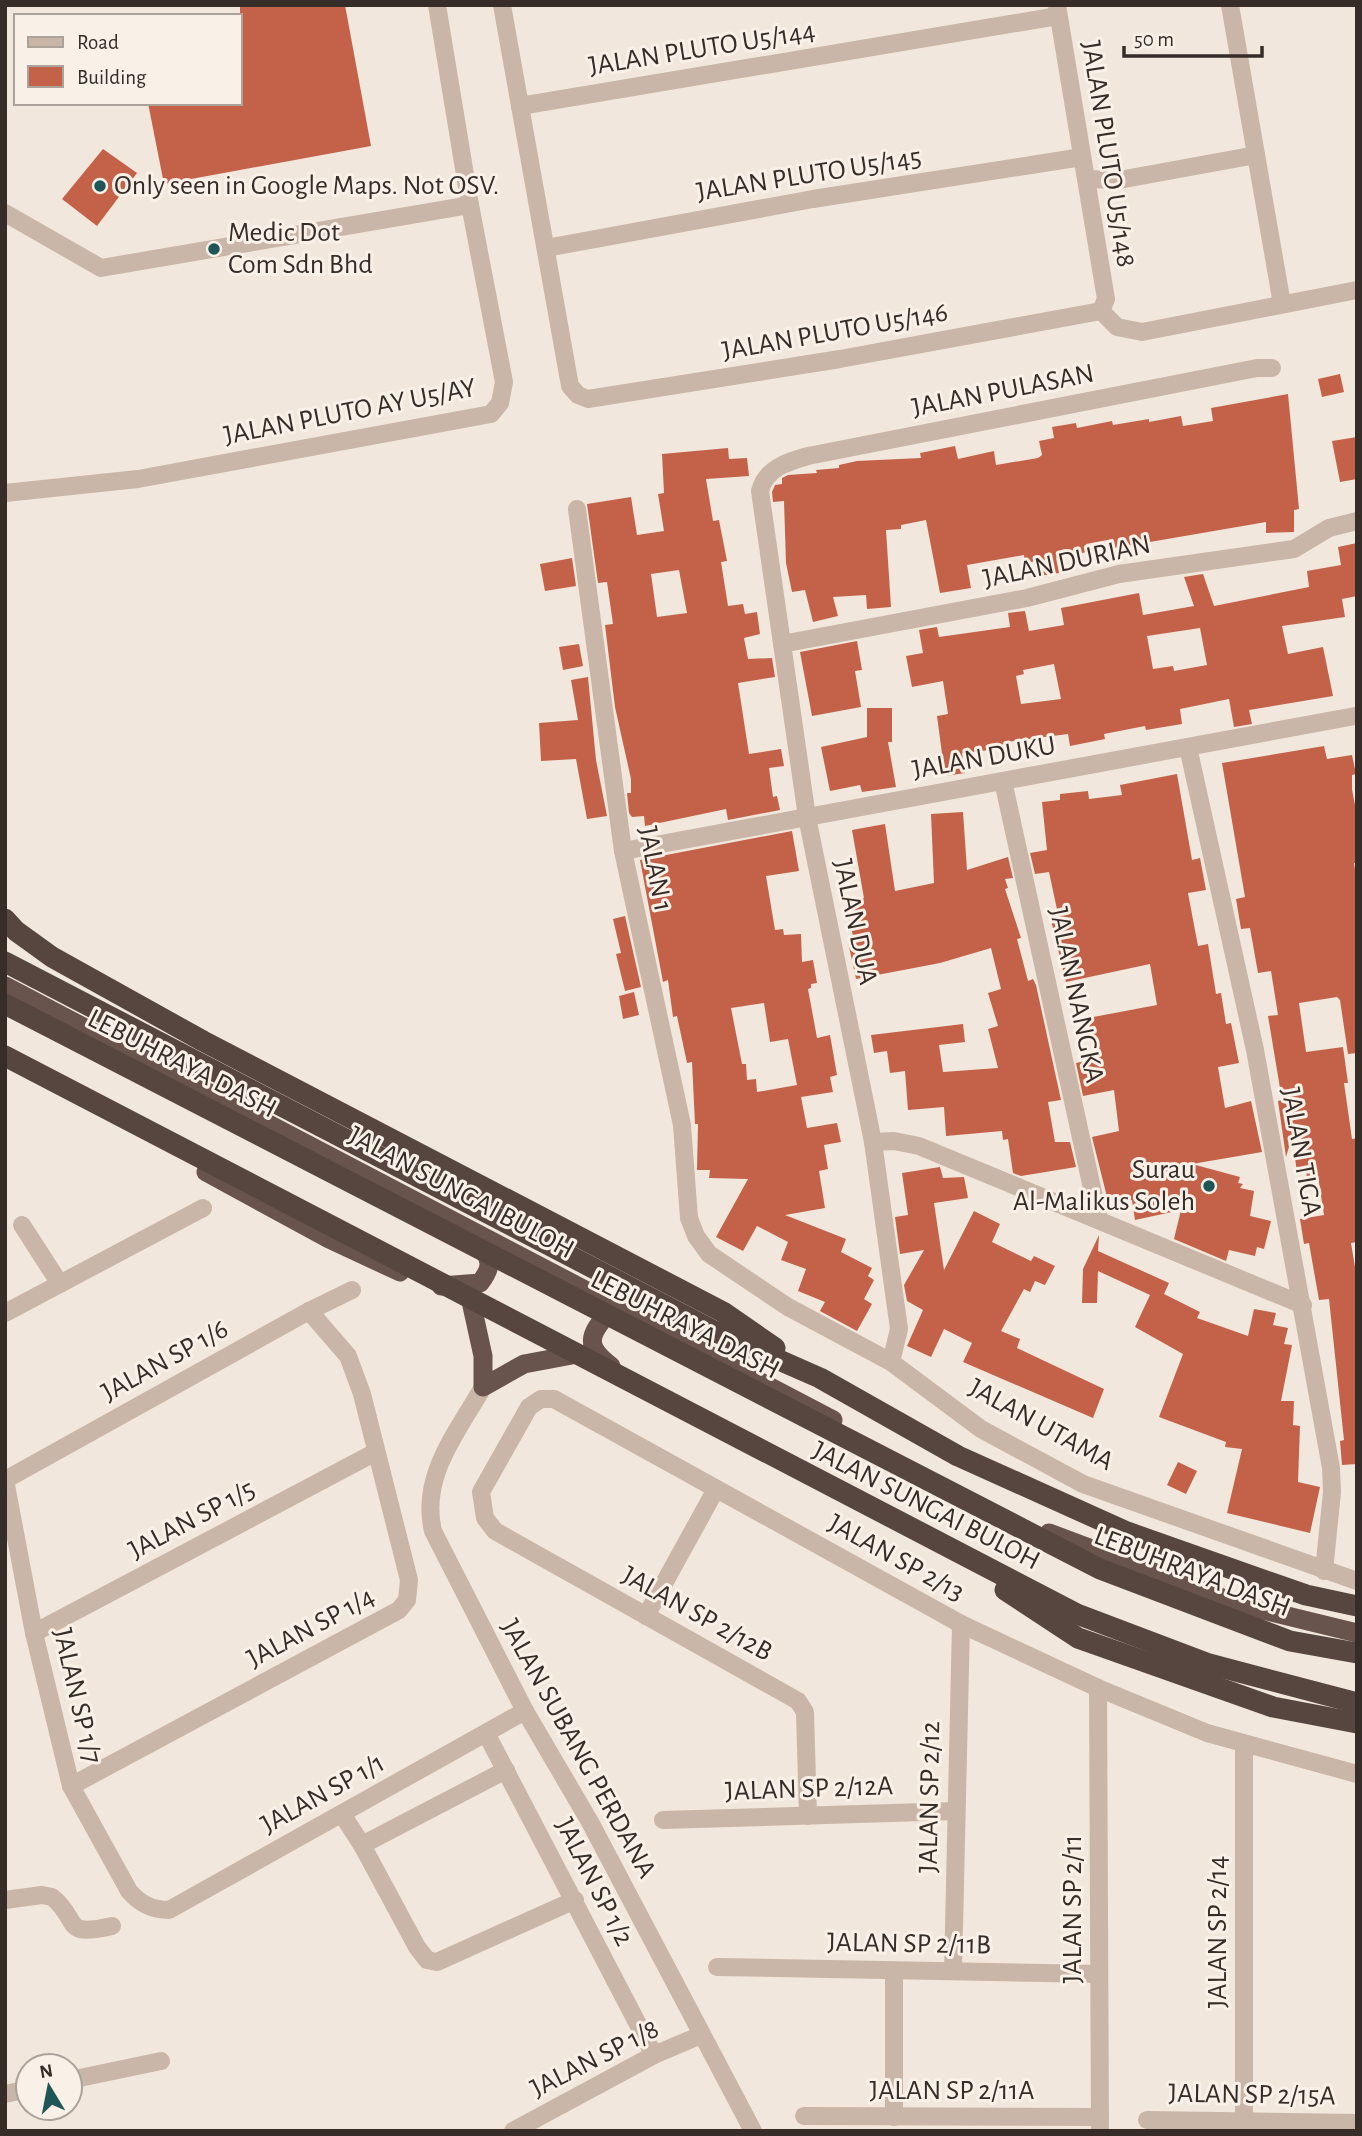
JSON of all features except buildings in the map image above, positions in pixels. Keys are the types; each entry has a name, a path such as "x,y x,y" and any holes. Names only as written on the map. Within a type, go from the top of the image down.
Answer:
{"highway":[{"path":"5,919 16,931 52,957 203,1041 723,1312 820,1378 958,1456 1127,1532 1307,1595 1357,1606"},
{"path":"5,962 718,1334 820,1378"},
{"name":"JALAN SUNGAI BULOH","path":"6,990 472,1230 1059,1538 1238,1604 1357,1633"},
{"name":"LEBUHRAYA DASH","path":"6,990 1100,1569 1290,1641 1357,1653"},
{"path":"5,1056 1077,1614 1209,1664 1357,1701"},
{"name":"JALAN SUNGAI BULOH","path":"5,1062 329,1239 572,1355 1067,1610 1164,1646 1270,1680 1357,1701"},
{"path":"430,1286 480,1283 490,1269 491,1261 472,1230"},
{"path":"472,1306 483,1356 483,1387 524,1364 572,1355"},
{"path":"625,1311 609,1312 597,1325 592,1341 595,1354 651,1397"},
{"path":"915,1530 1078,1638 1273,1707 1357,1723"}],"street":[{"path":"5,213 101,268 470,205 438,5"},
{"path":"502,5 546,248"},
{"path":"1230,5 1282,304"},
{"name":"JALAN PLUTO U5/144","path":"520,106 1058,11"},
{"name":"JALAN PLUTO U5/148","path":"1058,11 1106,299 1101,311"},
{"path":"1086,179 1119,180 1256,155"},
{"name":"JALAN PLUTO U5/145","path":"546,248 813,199 1082,157"},
{"name":"JALAN PLUTO AY U5/AY","path":"5,493 138,479 491,415 500,403 505,382 470,205"},
{"name":"JALAN PLUTO U5/146","path":"546,248 570,386 578,395 589,399 840,359 1101,311"},
{"path":"1101,311 1117,327 1142,332 1357,290"},
{"name":"JALAN PULASAN","path":"760,491 763,479 775,469 808,456 1257,368 1272,368"},
{"name":"JALAN DUA","path":"760,491 807,817 873,1142 899,1329 891,1362"},
{"name":"JALAN 1","path":"577,509 623,851 682,1125 689,1218 696,1236"},
{"name":"JALAN DURIAN","path":"782,644 1027,598 1119,574 1294,549 1329,528 1357,521"},
{"name":"JALAN DUKU","path":"623,851 1356,718"},
{"name":"JALAN TIGA","path":"1188,747 1255,1050 1331,1468 1332,1492 1324,1571"},
{"name":"JALAN NANGKA","path":"1003,781 1099,1220"},
{"path":"873,1142 894,1141 919,1146 1303,1305"},
{"path":"5,1313 203,1208"},
{"path":"22,1225 60,1284"},
{"name":"JALAN UTAMA","path":"696,1236 709,1254 788,1307 891,1362 981,1429 1083,1484 1357,1581"},
{"name":"JALAN SP 1/6","path":"5,1480 309,1311 352,1290"},
{"name":"JALAN SP 1/4","path":"71,1786 399,1611 407,1600 410,1580 374,1453 362,1394 348,1356 309,1311"},
{"name":"JALAN SUBANG PERDANA","path":"483,1387 438,1466 429,1489 429,1516 448,1564 526,1711 590,1822 753,2131"},
{"name":"JALAN SP 2/13","path":"481,1504 481,1492 529,1407 541,1399 554,1399 961,1624 1098,1688 1207,1733 1357,1774"},
{"name":"JALAN SP 1/5","path":"34,1633 374,1453"},
{"name":"JALAN SP 1/7","path":"5,1480 34,1633 71,1786 129,1891 144,1904"},
{"path":"646,1615 716,1489"},
{"name":"JALAN SP 2/12B","path":"481,1504 485,1518 495,1531 802,1706 808,1816"},
{"name":"JALAN SP 2/12","path":"953,1972 961,1624"},
{"name":"JALAN SP 2/11","path":"1098,1688 1100,2124"},
{"name":"JALAN SP 1/1","path":"144,1904 156,1910 169,1910 526,1711"},
{"name":"JALAN SP 1/2","path":"486,1733 654,2055"},
{"name":"JALAN SP 2/14","path":"1244,1744 1244,2120"},
{"path":"362,1845 506,1770"},
{"name":"JALAN SP 2/12A","path":"663,1820 956,1811"},
{"path":"342,1814 362,1845 417,1947 428,1960 437,1962 575,1900"},
{"path":"5,1900 42,1895 52,1897 73,1927 82,1930 111,1926"},
{"name":"JALAN SP 2/11B","path":"717,1968 1099,1974"},
{"path":"894,1971 894,2117"},
{"name":"JALAN SP 1/8","path":"513,2131 654,2055 701,2035"},
{"path":"84,2077 161,2061"},
{"name":"JALAN SP 2/11A","path":"804,2116 1100,2124"},
{"name":"JALAN SP 2/15A","path":"1147,2120 1357,2123"}],"place":[{"name":"Only seen in Google Maps. Not OSV.","path":"100,186"},
{"name":"Medic Dot Com Sdn Bhd","path":"214,249"},
{"name":"Surau Al-Malikus Soleh","path":"1209,1186"}]}
